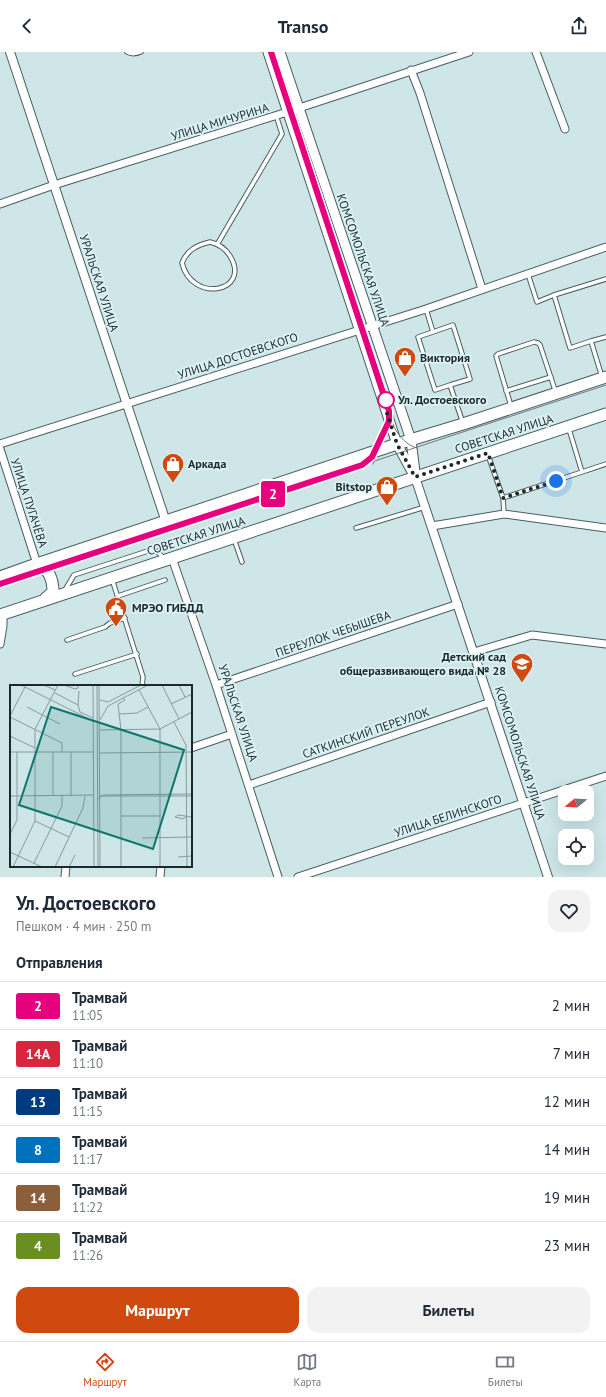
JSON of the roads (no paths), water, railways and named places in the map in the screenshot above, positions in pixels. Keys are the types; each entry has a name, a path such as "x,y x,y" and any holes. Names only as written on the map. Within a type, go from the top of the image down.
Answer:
{"main road":[{"name":"КОМСОМОЛЬСКАЯ УЛИЦА","path":"268,52 397,444 415,477"},
{"name":"КОМСОМОЛЬСКАЯ УЛИЦА","path":"280,52 410,440 415,477"},
{"name":"СОВЕТСКАЯ УЛИЦА","path":"0,577 397,444 604,378"},
{"name":"СОВЕТСКАЯ УЛИЦА","path":"1,615 606,414"},
{"path":"37,564 42,565 46,569 50,575 53,586 53,592 44,600"}],"street":[{"name":"УРАЛЬСКАЯ УЛИЦА","path":"10,52 166,522"},
{"name":"УЛИЦА МИЧУРИНА","path":"0,204 54,185 287,112 469,52"},
{"path":"536,52 565,129"},
{"path":"411,70 482,289"},
{"name":"УЛИЦА ДОСТОЕВСКОГО","path":"0,444 372,326 606,248"},
{"name":"УЛИЦА ПУГАЧЁВА","path":"0,449 37,564"},
{"name":"КОМСОМОЛЬСКАЯ УЛИЦА","path":"415,477 548,877"},
{"path":"432,526 504,514 606,528"},
{"name":"УРАЛЬСКАЯ УЛИЦА","path":"169,559 216,685 278,877"},
{"name":"ПЕРЕУЛОК ЧЕБЫШЕВА","path":"216,685 458,604"},
{"path":"0,644 3,626 1,615"},
{"path":"474,652 532,635 606,644"},
{"name":"САТКИНСКИЙ ПЕРЕУЛОК","path":"249,785 491,702"},
{"path":"192,748 232,734"},
{"name":"УЛИЦА БЕЛИНСКОГО","path":"298,877 606,776"},
{"path":"64,877 66,867"},
{"path":"160,877 162,867"}],"lane":[{"path":"127,52 130,54 141,52"},
{"path":"218,243 282,134 276,115"},
{"path":"210,242 218,243 230,257 234,265 235,272 233,279 229,284 222,288 216,289 197,284 189,279 182,263 189,251 201,244 210,242"},
{"path":"528,274 537,302 606,279"},
{"path":"554,296 570,348 606,337"},
{"path":"426,308 434,332"},
{"path":"453,325 470,379 450,385 435,390 418,337 453,325"},
{"path":"591,341 604,378"},
{"path":"511,408 496,356 534,342 538,342 540,345 556,394"},
{"path":"506,391 551,377"},
{"path":"450,385 463,424"},
{"path":"568,427 582,472"},
{"path":"488,453 503,498 504,514"},
{"path":"503,498 606,464"},
{"path":"356,528 426,507"},
{"path":"233,538 242,562"},
{"path":"63,594 74,575 154,548 169,559"},
{"path":"111,578 137,654 143,677 142,685"},
{"path":"118,596 165,580"},
{"path":"67,640 105,627 110,623 125,618"},
{"path":"75,674 137,654"}],"tram line":[{"path":"271,52 394,427 404,440 417,448"},
{"name":"2","path":"0,584 362,465 372,457 389,421 389,411 271,52"},
{"path":"0,584 606,385"},
{"path":"373,464 393,420"}],"place":[{"name":"Виктория","path":"405,378"},
{"name":"Ул. Достоевского","path":"386,400"},
{"name":"Аркада","path":"173,484"},
{"name":"Bitstop","path":"387,506"},
{"name":"МРЭО ГИБДД","path":"116,628"},
{"name":"Детский сад общеразвивающего вида № 28","path":"522,684"}]}
